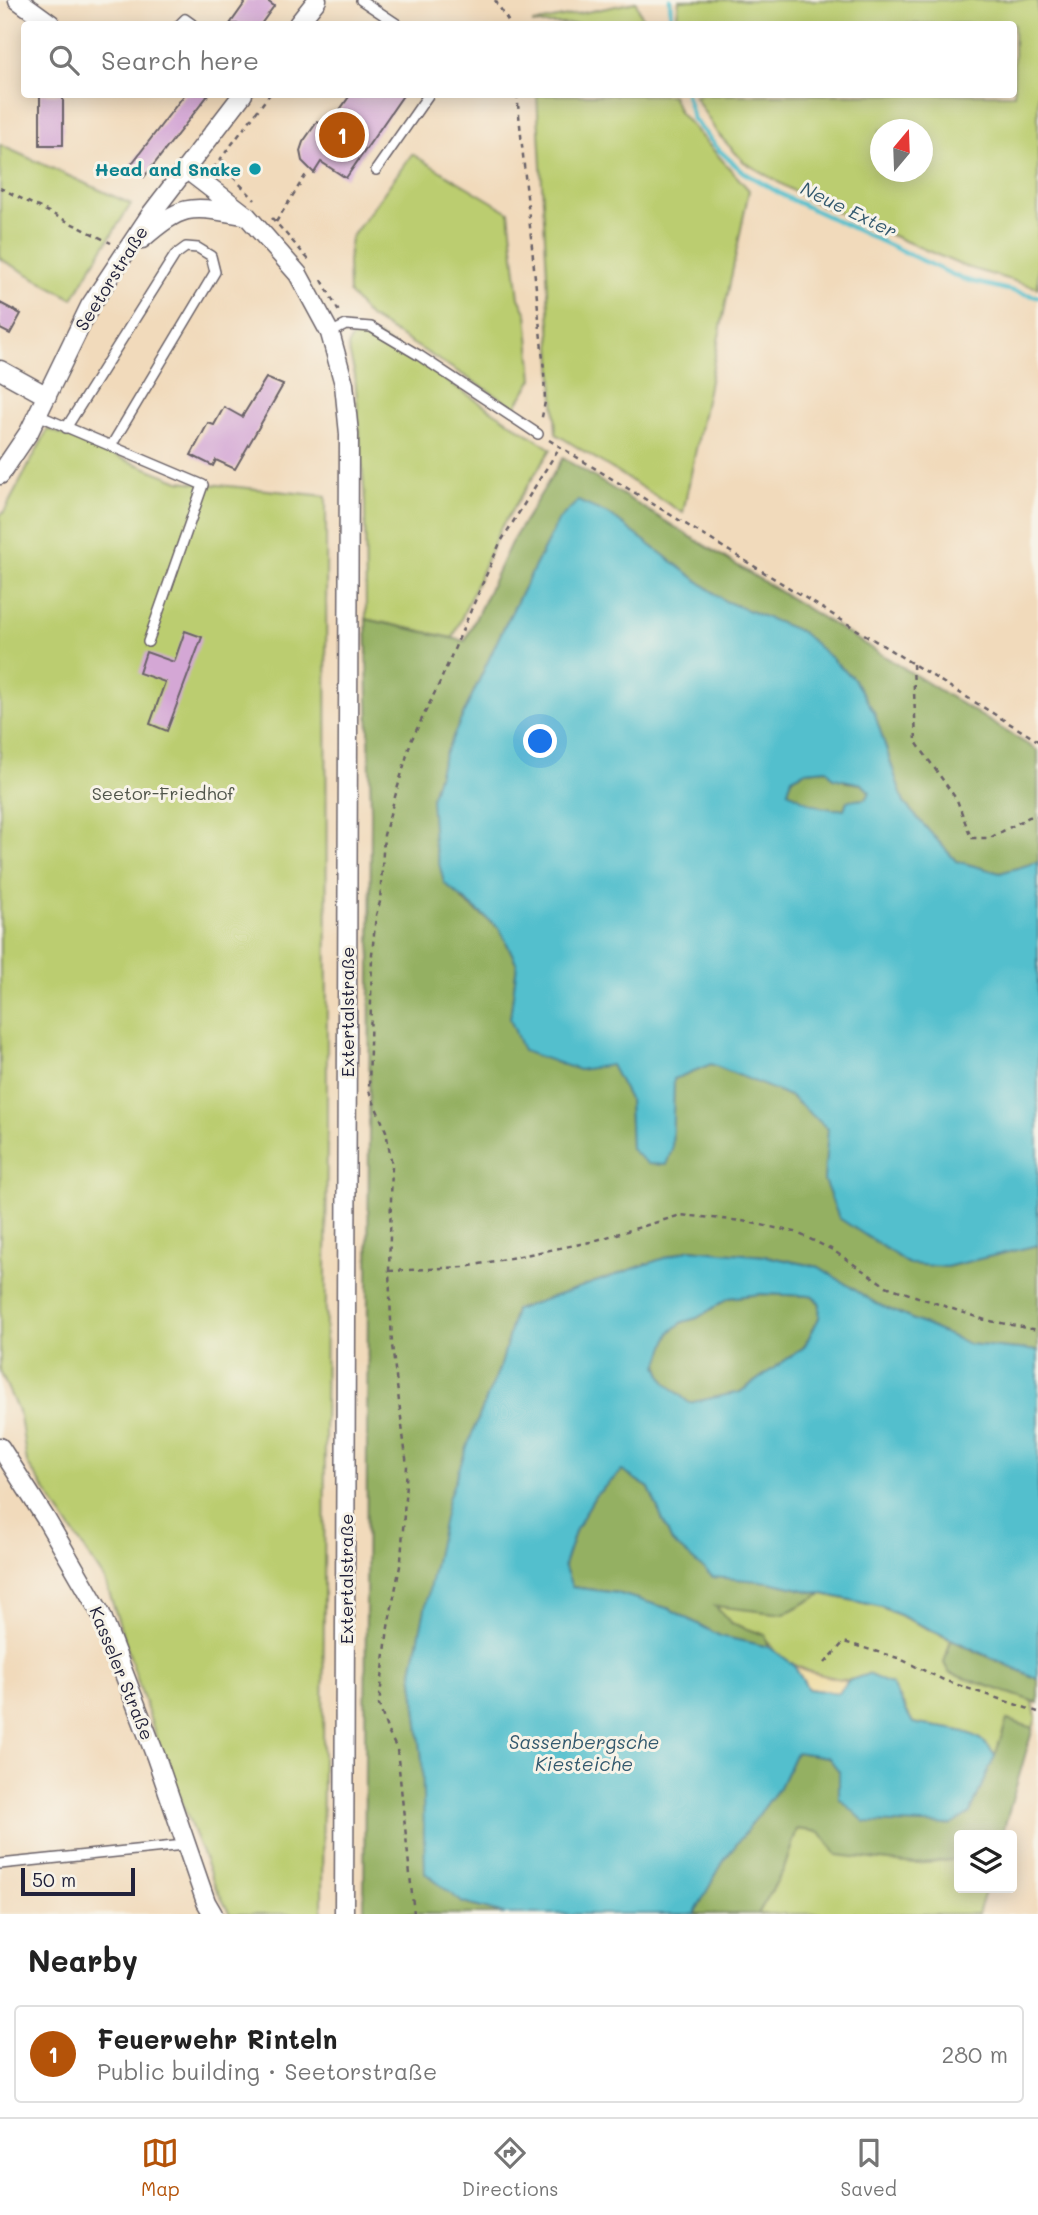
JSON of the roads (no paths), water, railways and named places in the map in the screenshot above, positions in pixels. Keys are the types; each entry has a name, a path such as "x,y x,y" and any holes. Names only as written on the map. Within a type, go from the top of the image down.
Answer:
{"street":[{"path":"18,0 47,21"},
{"path":"300,21 317,0"},
{"name":"Seetorstraße","path":"0,475 38,415 90,306 124,254 240,98"},
{"name":"Extertalstraße","path":"186,169 247,216 298,274 330,333 344,384 349,434 344,1914"},
{"path":"124,254 169,216 188,209 202,208 247,216"},
{"path":"0,370 47,396"},
{"name":"Kasseler Straße","path":"0,1447 46,1519 101,1614 156,1757 184,1845 213,1914"}],"lane":[{"path":"361,0 392,21"},
{"path":"376,170 426,98"},
{"path":"66,428 175,255 186,247 198,248 211,256 215,272 111,446"},
{"path":"330,333 346,325 371,327 538,433"},
{"path":"38,415 203,485 148,642"},
{"path":"0,1864 184,1845"}],"water":[{"path":"578,501 610,515 725,601 802,632 853,678 874,712 904,803 956,861 1000,873 1038,862 1038,1245 946,1267 909,1264 839,1218 824,1180 828,1129 790,1096 711,1064 674,1079 672,1149 666,1165 648,1164 631,1149 629,1099 611,1065 579,1070 523,1051 510,1019 517,964 500,929 444,883 434,843 431,799 444,756 500,635 559,519","holes":["827,769 833,778 862,784 870,792 865,799 847,801 844,809 829,809 814,805 788,791 792,778 806,771"]},
{"name":"Sassenbergsche Kiesteiche","path":"690,1249 765,1256 819,1267 877,1304 969,1344 1038,1351 1038,1679 882,1607 769,1582 713,1577 672,1542 649,1488 622,1471 595,1496 576,1529 564,1565 572,1587 617,1593 670,1609 720,1636 769,1647 793,1664 808,1689 838,1693 848,1681 868,1674 892,1685 913,1723 970,1734 988,1746 995,1756 970,1813 951,1825 865,1822 839,1798 839,1771 828,1757 796,1752 781,1785 723,1862 694,1914 504,1914 463,1903 425,1873 422,1759 412,1671 448,1499 502,1362 515,1310","holes":["760,1294 813,1296 820,1304 819,1318 804,1347 740,1392 689,1403 665,1382 658,1366 670,1332 683,1322 697,1318 729,1298"]}],"waterway":[{"name":"Neue Exter","path":"670,0 671,21"},
{"name":"Neue Exter","path":"687,98 693,119 719,150 743,172 788,198 962,279 1038,297"}],"place":[{"name":"Feuerwehr Rinteln","path":"342,135"},
{"name":"Head and Snake","path":"255,169"}],"park label":[{"name":"Seetor-Friedhof","path":"163,793"}]}
